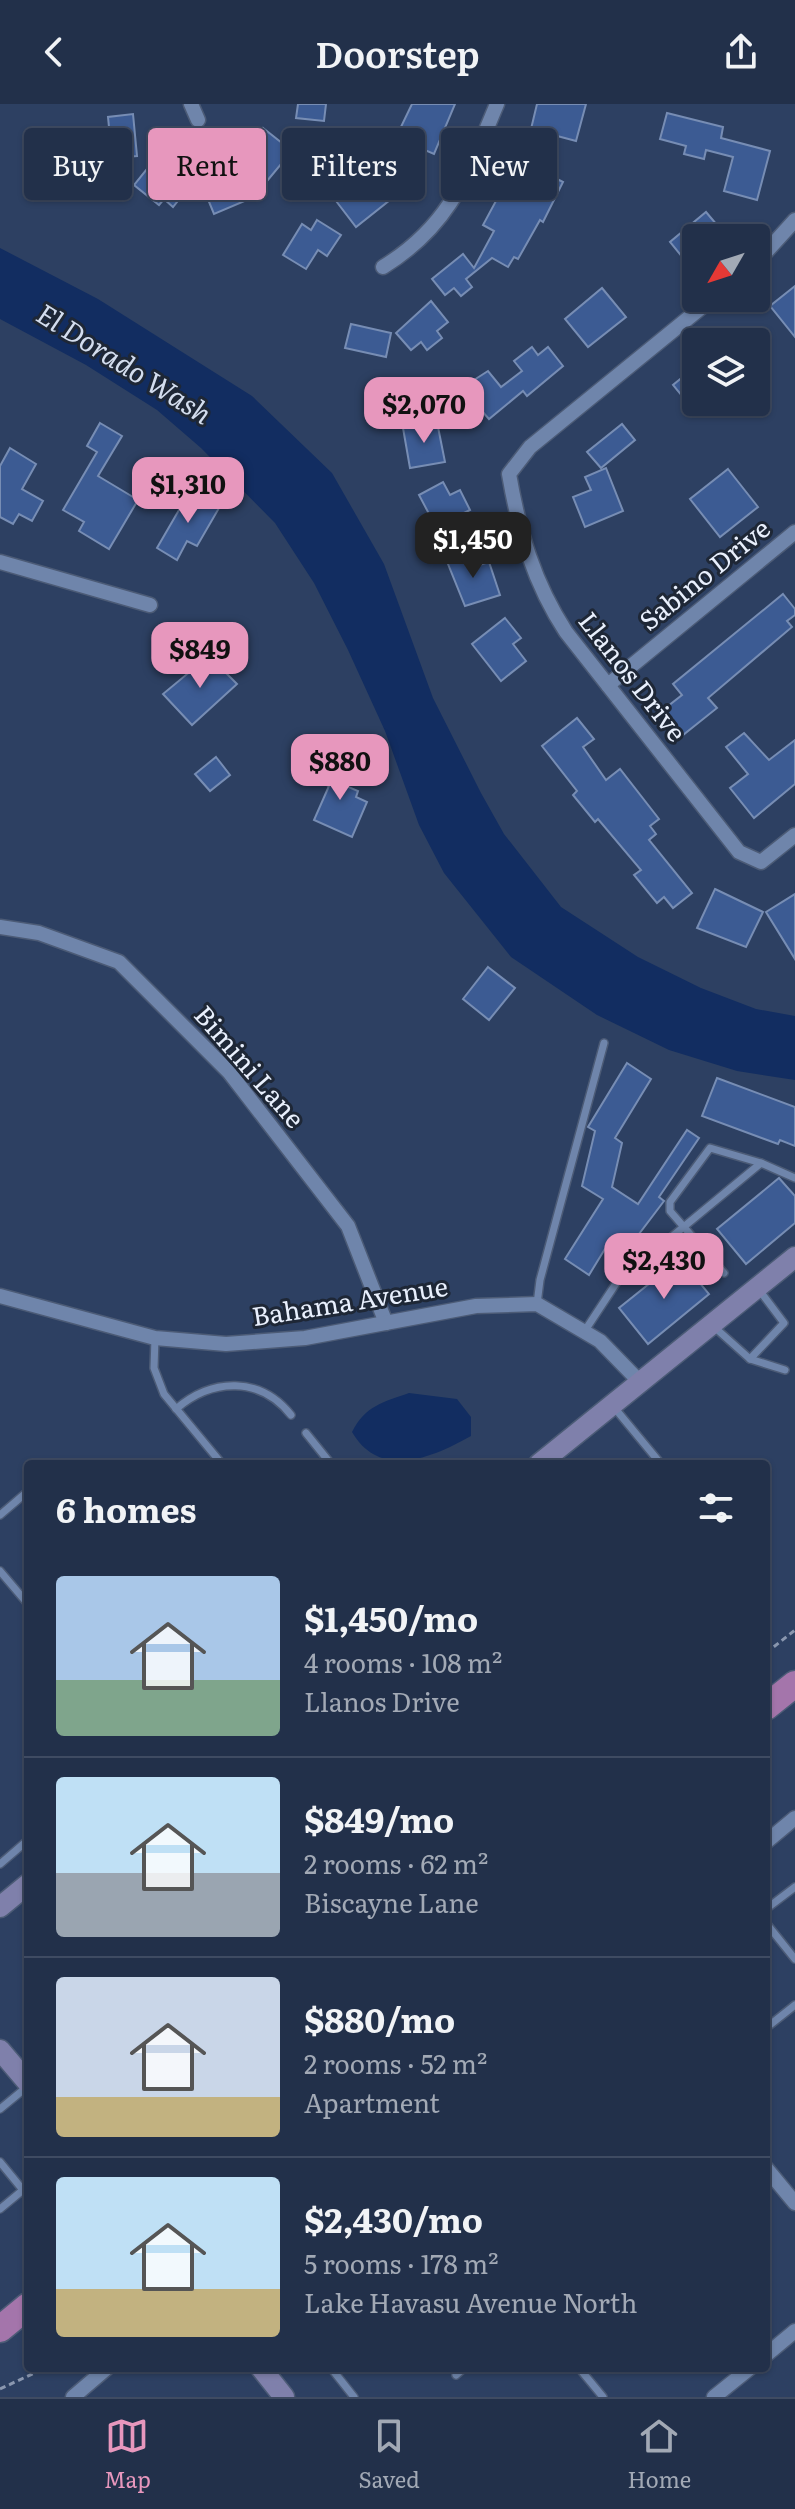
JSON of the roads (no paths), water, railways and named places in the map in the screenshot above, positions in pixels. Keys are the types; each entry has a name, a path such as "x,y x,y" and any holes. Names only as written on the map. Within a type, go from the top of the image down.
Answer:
{"highway":[{"path":"770,1704 795,1684"},
{"path":"0,2329 24,2309"}],"main road":[{"path":"544,1460 638,1380 795,1257"},
{"path":"0,1907 24,1887"},
{"path":"0,2050 24,2079"},
{"path":"264,2372 284,2397"}],"street":[{"path":"191,104 198,120"},
{"path":"383,267 413,248 448,210 497,104"},
{"path":"770,248 795,220"},
{"name":"Llanos Drive","path":"696,312 530,447 509,474 529,560 544,597 608,685 739,852 761,862 795,835"},
{"name":"Sabino Drive","path":"608,685 795,532"},
{"path":"0,562 150,605"},
{"name":"Bimini Lane","path":"0,927 39,933 119,962 229,1072 348,1226 386,1323"},
{"name":"Bahama Avenue","path":"0,1296 155,1338 226,1344 305,1338 476,1306 537,1304"},
{"path":"537,1304 600,1341 638,1380"},
{"path":"770,1839 795,1818"},
{"path":"770,2173 795,2203"},
{"path":"770,2352 795,2331"},
{"path":"73,2397 102,2372"},
{"path":"714,2397 745,2372"}],"lane":[{"path":"537,1304 540,1280 604,1043"},
{"path":"724,1273 670,1211 670,1202 704,1152 710,1148 761,1163 795,1178"},
{"path":"584,1332 617,1282 761,1163"},
{"path":"757,1287 784,1323 795,1326"},
{"path":"710,1323 750,1359 785,1370"},
{"path":"750,1359 784,1323"},
{"path":"155,1338 154,1368 164,1394 219,1460"},
{"path":"176,1409 198,1390 247,1386 268,1393 291,1415"},
{"path":"611,1404 658,1460"},
{"path":"306,1433 328,1460"},
{"path":"0,1515 24,1495"},
{"path":"0,1571 24,1599"},
{"path":"0,1864 24,1843"},
{"path":"770,1906 795,1887"},
{"path":"770,1928 795,1959"},
{"path":"770,2025 795,2005"},
{"path":"0,2109 24,2088"},
{"path":"0,2162 24,2187"},
{"path":"0,2209 24,2189"},
{"path":"334,2372 354,2397"},
{"path":"456,2375 459,2372"},
{"path":"582,2372 603,2397"}],"water":[{"name":"El Dorado Wash","path":"0,248 98,299 252,396 332,473 384,564 433,698 504,834 561,907 638,957 701,988 756,1009 795,1016 795,1080 737,1071 669,1050 597,1015 511,957 444,873 419,825 385,731 348,650 314,583 275,523 201,448 157,410 86,365 0,319"},
{"path":"409,1393 457,1399 471,1417 471,1436 424,1457 407,1460 377,1456 364,1447 352,1432 357,1423 383,1402"}]}
